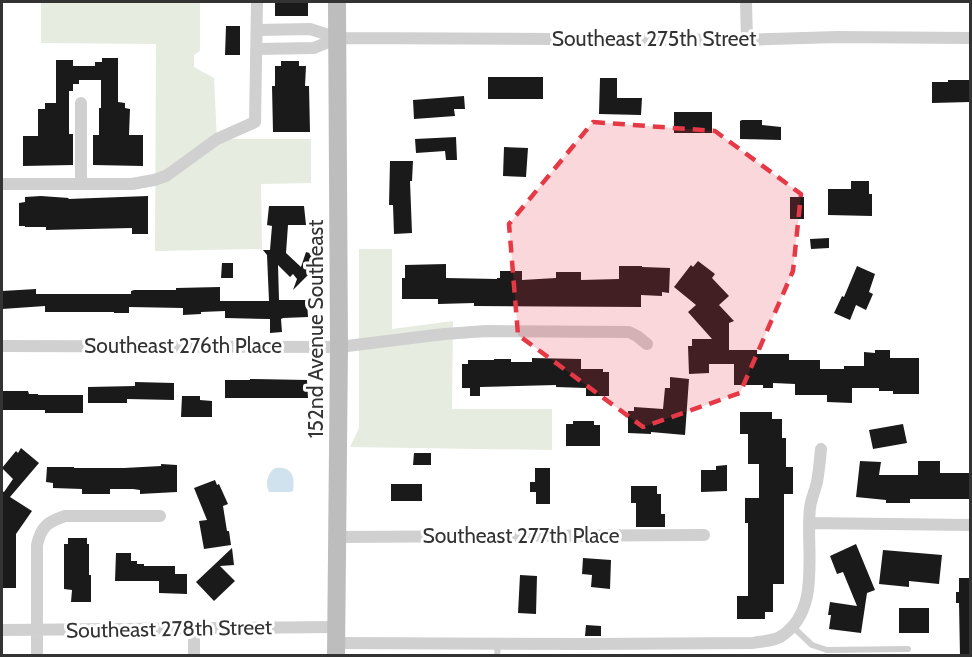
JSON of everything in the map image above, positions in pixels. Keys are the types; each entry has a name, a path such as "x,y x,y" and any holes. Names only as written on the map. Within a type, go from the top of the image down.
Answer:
{"street":[{"path":"2,184 143,183 166,176 217,139 255,122 257,2"},
{"name":"152nd Avenue Southeast","path":"336,642 339,346 338,2"},
{"path":"746,2 747,40"},
{"name":"Southeast 275th Street","path":"257,30 310,29 338,38 747,40 838,37 970,38"},
{"name":"Southeast 275th Street","path":"257,49 314,48 338,38"},
{"path":"81,103 81,184"},
{"name":"Southeast 276th Place","path":"2,346 339,346 487,331 629,332 647,344"},
{"path":"793,627 804,611 808,588 810,508 817,482 821,449"},
{"path":"37,656 37,545 40,532 55,519 65,516 160,516"},
{"path":"809,523 970,525"},
{"name":"Southeast 277th Place","path":"338,537 704,535"},
{"name":"Southeast 278th Street","path":"2,630 194,628 336,642 497,649 588,650 753,643 779,638 793,627"},
{"path":"194,628 194,656"}],"lane":[{"path":"793,627 812,645 827,650 908,650"}],"highlighted area":[{"path":"593,122 715,131 801,194 793,271 740,393 643,427 518,335 509,224"}],"shaded area":[{"path":"41,2 200,2 200,51 194,55 194,67 214,78 217,139 311,139 311,183 261,184 262,249 155,251 156,44 41,43"},
{"path":"359,249 392,249 392,329 453,321 452,409 552,409 552,450 350,447 359,428"}],"water":[{"path":"275,468 289,470 293,477 293,491 269,492 268,479"}],"building":[{"path":"275,2 308,2 308,16 275,16"},
{"path":"226,26 240,26 240,55 225,55"},
{"path":"102,58 118,58 118,102 125,103 125,108 130,109 129,135 143,135 143,166 93,165 93,135 99,135 101,80 79,80 79,84 73,84 73,91 69,91 69,134 73,134 73,165 23,166 23,136 38,136 38,109 45,109 45,103 56,103 56,60 73,60 73,66 95,66 95,62 102,62"},
{"path":"281,61 299,61 299,66 306,66 305,86 309,86 310,132 273,132 272,86 275,86 275,66 281,66"},
{"path":"488,77 543,77 543,99 488,99"},
{"path":"600,78 617,78 617,98 642,98 641,115 599,114"},
{"path":"948,80 970,80 970,102 932,103 932,82 948,82"},
{"path":"464,96 465,109 454,109 455,116 414,119 413,100"},
{"path":"674,112 712,112 712,133 674,133"},
{"path":"762,120 762,125 781,127 781,140 740,139 740,121"},
{"path":"456,137 457,160 446,160 445,151 416,153 415,139"},
{"path":"504,147 528,148 526,177 503,176"},
{"path":"390,161 413,161 412,181 410,181 412,233 394,234 393,205 389,205"},
{"path":"851,181 869,181 869,194 872,194 872,216 828,215 828,189 851,189"},
{"path":"148,196 148,234 132,234 132,228 46,230 46,227 19,226 19,203 25,202 25,197 68,199"},
{"path":"790,197 804,197 804,219 790,219"},
{"path":"269,206 304,206 306,225 288,225 286,253 301,267 306,252 320,256 316,267 293,290 297,279 293,274 290,277 278,265 279,300 307,300 308,317 281,319 282,332 270,333 270,319 225,318 225,311 183,315 183,308 129,307 129,313 45,312 45,306 2,309 2,291 36,289 36,294 131,294 134,290 220,287 220,301 269,301 267,255 263,250 270,250 272,226 267,225"},
{"path":"829,238 829,248 811,249 810,239"},
{"path":"698,261 715,274 712,278 729,296 719,305 734,321 729,323 729,350 757,350 757,354 789,354 789,360 820,360 820,369 844,369 844,366 864,366 864,352 875,353 875,350 890,350 890,358 919,358 919,394 893,394 893,391 879,391 879,388 852,388 852,403 827,402 827,395 795,395 795,384 773,383 773,388 763,388 763,385 734,385 734,364 709,364 709,373 689,374 688,346 692,346 692,339 712,339 688,312 696,305 674,287 691,265 693,267"},
{"path":"222,263 233,263 233,278 221,278"},
{"path":"446,264 446,278 497,279 500,278 500,271 522,271 522,280 556,278 556,272 581,272 581,280 619,279 619,266 670,268 669,293 662,292 662,296 641,295 641,307 474,306 474,303 438,304 438,299 402,299 402,278 405,278 405,265"},
{"path":"857,266 875,274 869,292 873,294 866,310 856,305 850,320 834,313 842,296 844,297"},
{"path":"532,358 581,359 581,369 603,369 603,372 609,372 609,396 586,396 586,388 556,387 556,385 480,387 480,396 470,396 470,388 462,388 462,364 468,364 468,360 511,359 511,362 532,362"},
{"path":"670,377 689,379 685,435 651,432 651,434 628,433 628,411 634,411 634,407 663,409 665,388 670,388"},
{"path":"225,380 307,380 308,398 225,398"},
{"path":"135,382 174,383 174,400 127,399 127,403 88,403 88,387 135,386"},
{"path":"2,391 28,391 29,394 38,395 83,395 83,413 2,410"},
{"path":"182,396 200,396 200,400 212,401 212,417 181,417"},
{"path":"740,412 772,412 772,419 782,419 782,438 786,438 786,467 793,467 793,494 784,494 784,584 773,584 773,612 765,612 765,619 737,619 737,596 748,596 748,523 745,523 745,498 759,498 759,464 748,464 748,434 740,434"},
{"path":"573,421 594,421 594,425 600,425 600,446 566,446 566,424 573,424"},
{"path":"903,424 907,443 873,449 869,430"},
{"path":"21,448 39,463 10,497 32,511 16,534 16,588 2,588 2,491 4,492 13,479 2,468"},
{"path":"414,453 431,453 431,465 413,465"},
{"path":"860,461 881,462 879,475 918,475 918,461 940,461 940,473 970,473 970,499 910,499 910,503 886,503 886,500 856,497"},
{"path":"161,464 177,465 177,492 140,494 140,490 110,489 110,494 82,494 82,489 53,488 53,483 46,482 47,467 124,468 161,466"},
{"path":"727,465 727,491 701,492 701,470 716,470 716,466"},
{"path":"535,468 550,468 550,504 536,504 536,492 530,492 530,482 535,482"},
{"path":"215,480 228,504 223,506 231,545 204,549 199,521 207,520 194,488"},
{"path":"391,484 422,484 422,501 391,501"},
{"path":"631,486 657,486 657,494 661,494 661,514 665,514 665,527 636,527 636,503 631,503"},
{"path":"68,538 87,538 91,602 71,602 72,590 64,589 64,544 68,544"},
{"path":"856,544 875,590 867,593 861,633 829,629 830,602 857,606 843,572 837,574 830,556"},
{"path":"232,548 234,565 220,566 235,581 214,601 196,582"},
{"path":"883,550 942,555 939,584 909,581 909,587 879,584"},
{"path":"116,553 131,553 131,561 137,561 137,564 144,564 144,566 175,566 175,574 187,574 187,594 159,593 159,581 115,581"},
{"path":"583,558 611,560 610,589 591,587 592,575 582,574"},
{"path":"520,575 537,576 536,614 518,613"},
{"path":"959,578 970,578 970,656 960,656 959,603 956,603"},
{"path":"899,608 929,608 929,633 899,633"},
{"path":"586,625 601,626 601,636 585,636"}]}
